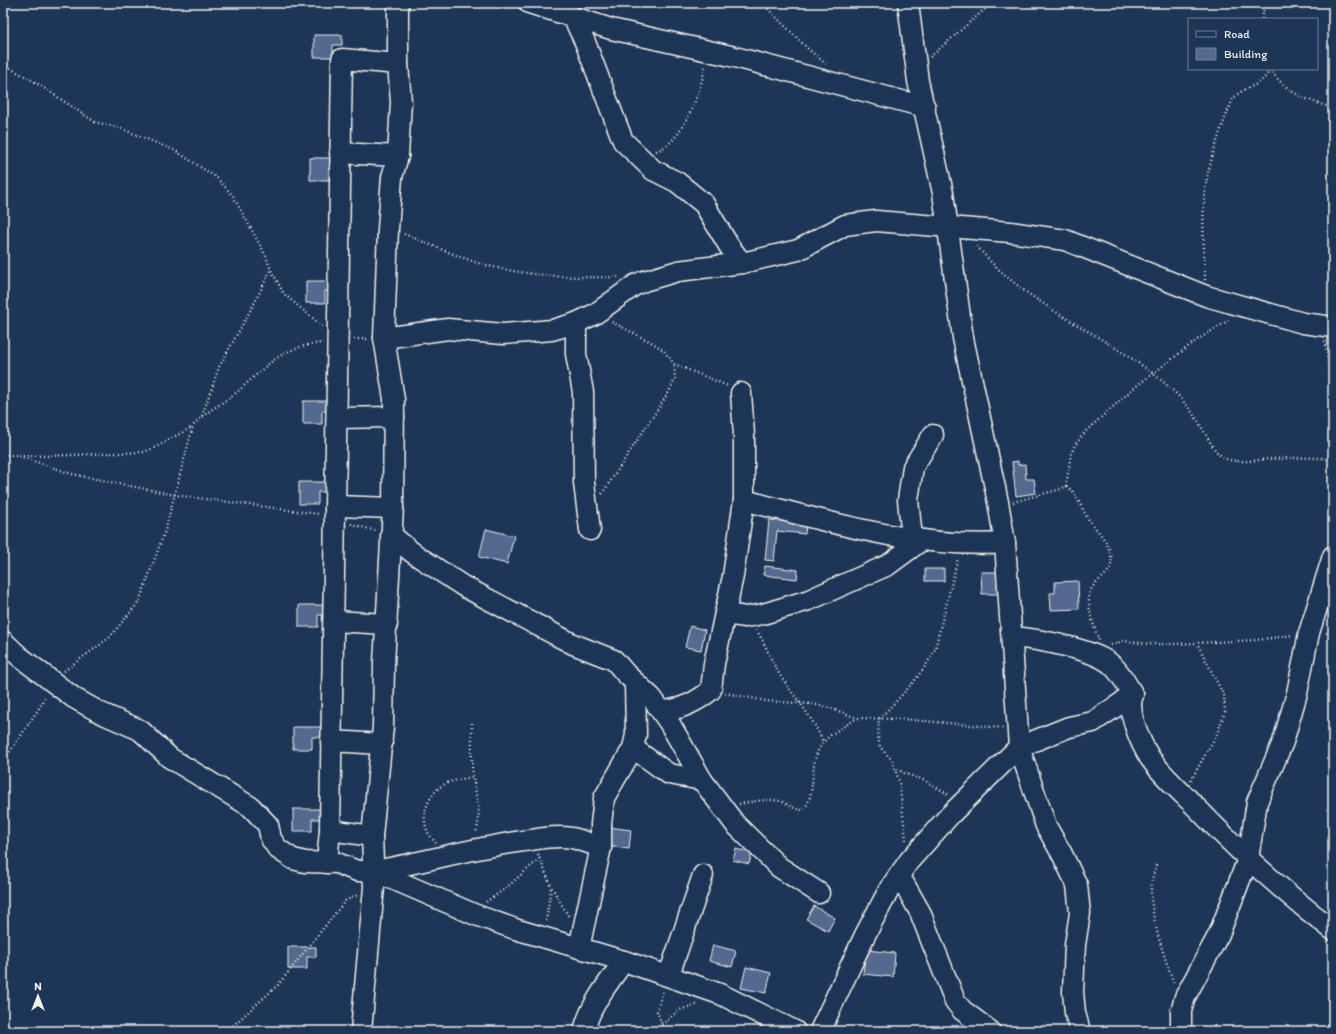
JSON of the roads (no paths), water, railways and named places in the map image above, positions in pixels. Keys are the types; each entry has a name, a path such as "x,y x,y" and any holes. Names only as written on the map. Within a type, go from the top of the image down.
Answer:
{"street":[{"path":"361,1031 374,879 372,836 382,744 393,508 394,417 392,380 384,338 388,229 392,176 398,156 401,102 398,64 398,3"},
{"path":"529,3 617,30 760,63 925,107"},
{"path":"908,3 916,70 943,193 956,228 963,338 998,502 1005,543 1015,701 1019,737 1046,826 1077,885 1080,913 1075,945 1073,992 1075,1013 1080,1031"},
{"path":"573,17 585,42 617,129 623,141 653,170 677,182 704,204 729,246 742,263"},
{"path":"327,862 330,830 334,621 342,59 398,64"},
{"path":"340,153 398,156"},
{"path":"384,338 448,329 503,334 552,330 576,323 595,314 635,285 644,281 678,271 742,263 798,250 845,225 860,222 900,222 1032,234 1065,240 1206,296 1303,323 1328,327"},
{"path":"576,323 576,354 583,392 584,483 589,524"},
{"path":"662,711 674,710 696,701 711,690 715,659 733,576 744,500 744,435 741,393"},
{"path":"337,418 394,417"},
{"path":"917,539 908,500 913,467 933,435"},
{"path":"744,500 841,525 917,539 964,545 1005,543"},
{"path":"336,513 393,508"},
{"path":"391,535 413,553 463,586 573,644 614,660 652,698 662,711 702,780 735,824 779,867 819,893"},
{"path":"725,614 746,617 790,608 864,577 888,565 917,539"},
{"path":"1181,1031 1181,1011 1189,988 1219,934 1248,859 1257,802 1283,742 1297,693 1309,633 1333,556"},
{"path":"334,621 387,624"},
{"path":"1012,637 1047,642 1099,653 1118,671 1133,695"},
{"path":"3,640 20,657 74,698 101,713 140,730 170,758 251,807 268,825 270,839 278,850 293,860 337,863 374,879 476,915 544,937 580,942 624,961 669,975 720,994 795,1031"},
{"path":"580,942 601,847 601,824 604,798 633,748 636,735 636,682"},
{"path":"1133,695 1131,700 1140,741 1162,773 1248,859 1291,899 1333,930"},
{"path":"820,1031 864,935 904,868 1019,737 1093,722 1133,695"},
{"path":"331,741 382,744"},
{"path":"633,748 669,774 702,780"},
{"path":"330,830 372,836"},
{"path":"374,879 442,856 468,852 488,846 537,849 555,837 571,838 601,847"},
{"path":"904,868 956,1001 962,1010 990,1031"},
{"path":"669,975 703,875"},
{"path":"584,1031 586,1022 602,993 624,961"}]}
